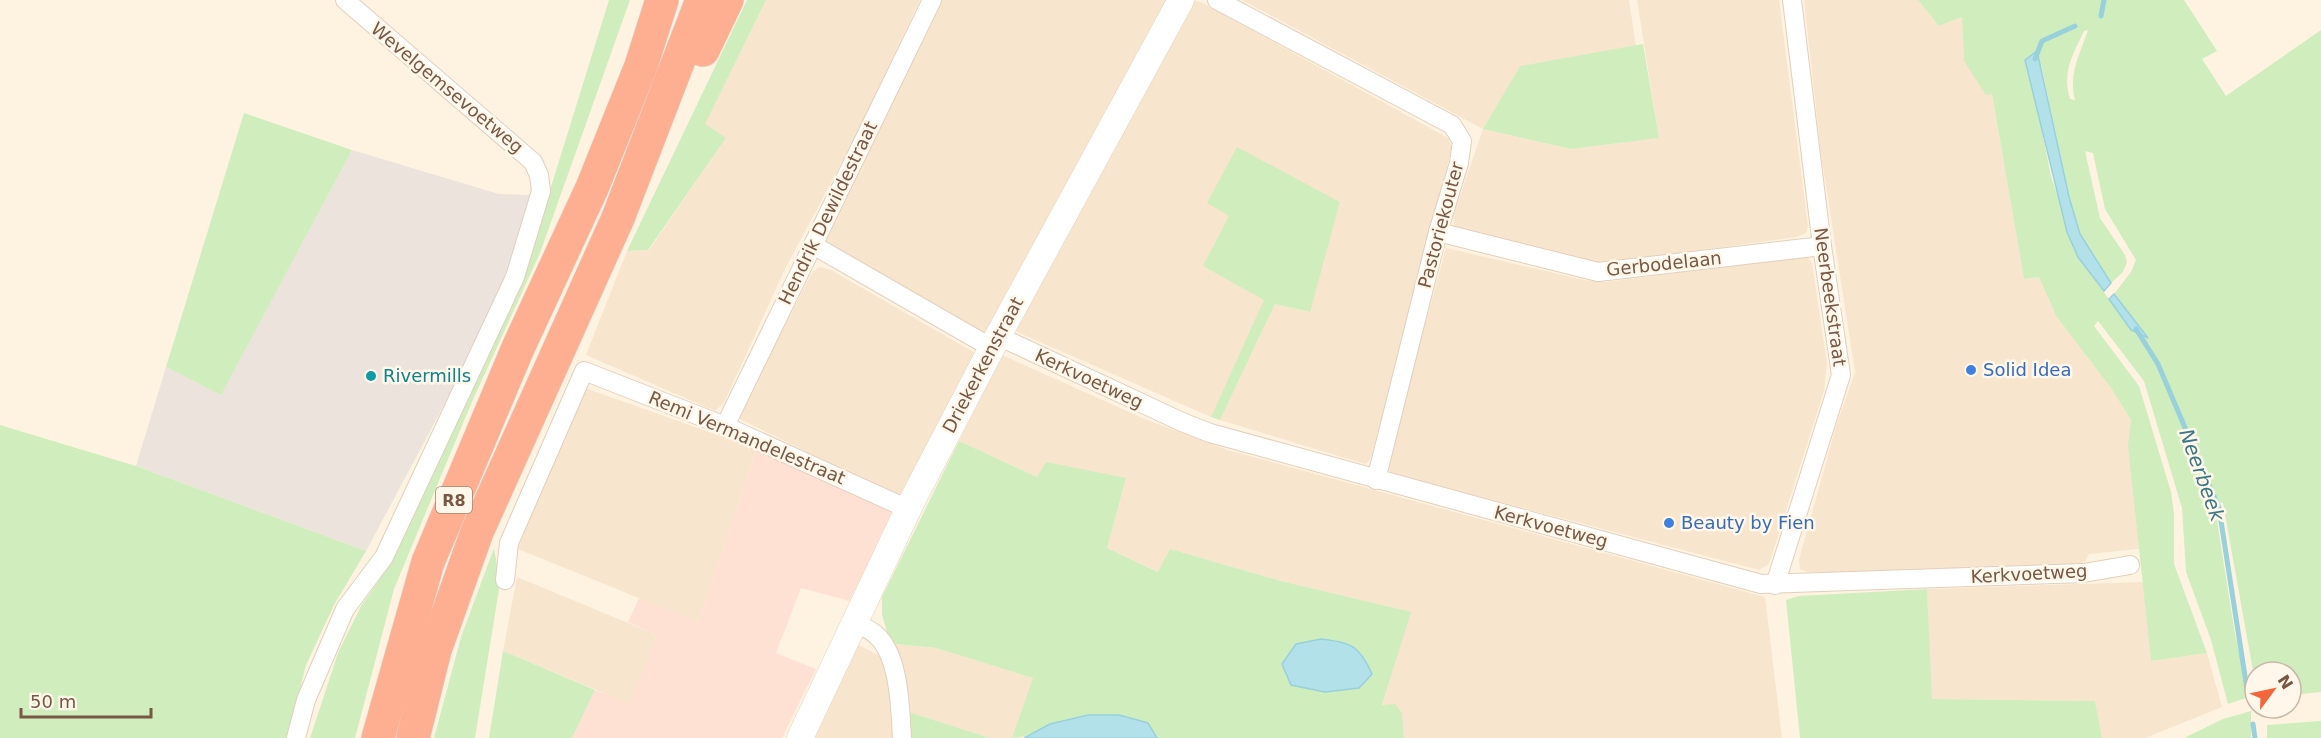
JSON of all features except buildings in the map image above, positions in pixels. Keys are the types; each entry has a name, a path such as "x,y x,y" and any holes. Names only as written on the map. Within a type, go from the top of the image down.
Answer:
{"highway":[{"name":"R8","path":"378,738 429,562 518,348 591,188 641,66 662,0"},
{"name":"R8","path":"413,738 435,650 477,532 618,218 677,70 702,0"},
{"path":"677,70 700,57 727,0"}],"street":[{"name":"Wevelgemsevoetweg","path":"296,738 306,700 345,609 384,557 515,277 541,191 539,175 533,162 345,0"},
{"name":"Hendrik Dewildestraat","path":"725,426 932,0"},
{"name":"Driekerkenstraat","path":"800,738 908,509 995,342 1180,0"},
{"name":"Pastoriekouter","path":"1217,0 1452,125 1460,134 1462,149 1438,232 1376,480"},
{"name":"Neerbeekstraat","path":"1775,585 1841,375 1822,246 1792,0"},
{"name":"Gerbodelaan","path":"1438,232 1598,272 1822,246"},
{"name":"Kerkvoetweg","path":"813,245 995,342 1210,433 1761,584 2084,573 2130,565"},
{"name":"Remi Vermandelestraat","path":"505,580 509,543 584,371 725,426 908,509"},
{"path":"855,622 876,634 889,654 900,696 902,738"}],"shaded area":[{"path":"766,0 920,0 852,143 784,271 724,403 715,411 586,355 627,251 649,250 726,138 704,125"},
{"path":"942,0 1167,0 987,335 823,241"},
{"path":"1193,0 1203,3 1448,138 1452,147 1404,337 1370,460 1365,464 1220,420 1275,304 1309,312 1340,202 1268,165 1265,300 1211,417 1015,331"},
{"path":"1242,0 1629,0 1636,46 1520,66 1483,129"},
{"path":"1637,0 1779,0 1808,226 1806,233 1797,237 1605,263 1582,262 1454,226 1453,216 1483,129 1571,149 1659,138"},
{"path":"1804,0 1918,0 1939,26 1962,17 1964,61 1992,94 2024,279 2039,277 2056,316 2111,388 2131,420 2129,447 2139,549 2089,554 2085,562 2071,567 1842,572 1807,572 1800,569 1799,560 1836,426 1855,372 1821,154"},
{"path":"352,150 499,194 531,195 492,315 366,551 136,466 166,367 221,394"},
{"path":"1446,248 1584,280 1606,282 1807,256 1812,263 1827,363 1824,391 1769,564 1759,570 1390,473 1388,461"},
{"path":"820,267 831,270 975,353 904,492 896,496 738,418 812,272"},
{"path":"1002,355 1147,420 1228,450 1765,597 1782,738 1404,738 1403,732 1382,706 1410,612 1281,581 1170,549 1159,572 1107,548 1126,478 1037,477 959,441"},
{"path":"582,387 757,449 698,622 518,549"},
{"path":"757,449 896,509 849,601 801,588 776,653 816,669 782,738 572,738 595,690 630,703 657,635 628,622 639,598 698,622"},
{"path":"517,577 657,635 630,704 503,651"},
{"path":"2143,582 2151,661 2207,653 2222,707 2145,738 2102,738 2095,701 1931,699 1927,589"},
{"path":"889,640 896,644 936,648 1034,678 1012,738 990,738 909,712"},
{"path":"855,643 882,657 887,665 893,738 813,738"}],"green space":[{"path":"609,0 630,0 540,253 471,404 394,589 355,738 310,738 338,653 361,606 378,582 415,513 532,248"},
{"path":"747,0 766,0 705,124 726,138 648,250 627,251"},
{"path":"1918,0 2184,0 2217,51 2202,59 2226,96 2321,30 2321,692 2303,694 2303,660 2251,660 2223,503 2214,502 2243,670 2243,699 2228,704 2211,640 2186,572 2182,508 2144,381 2098,321 2094,326 2139,386 2171,492 2174,513 2174,564 2207,653 2151,661 2128,446 2131,420 2111,388 2056,316 2039,277 2024,279 1992,94 1986,95 1964,61 1962,17 1939,26","holes":["2088,30 2073,81 2075,100 2070,99 2068,72 2084,31","2041,64 2069,197 2080,234 2111,283 2123,272 2127,262 2125,255 2100,218 2085,151 2093,153 2105,209 2136,260 2131,272 2114,294 2146,337 2114,306 2078,257 2051,176 2039,117"]},
{"path":"1643,44 1659,138 1571,149 1483,129 1520,66"},
{"path":"244,113 352,150 221,395 166,367"},
{"path":"1237,147 1340,202 1310,312 1275,304 1220,420 1211,417 1264,300 1203,266 1229,216 1207,203"},
{"path":"0,425 136,466 366,551 334,605 306,665 288,738 0,738"},
{"path":"959,441 1037,477 1046,462 1126,478 1107,548 1158,572 1170,549 1281,581 1411,612 1382,705 1395,704 1402,713 1404,738 1157,738 1148,723 1124,718 1087,716 1063,720 1028,735 1012,738 1033,678 936,648 896,644 889,640 882,614 882,597"},
{"path":"494,548 500,583 475,738 434,738 461,637"},
{"path":"1927,589 1932,699 2095,701 2102,738 1800,738 1786,600 1799,596"},
{"path":"503,651 595,690 572,738 489,738"},
{"path":"909,712 990,738 912,738"},
{"path":"2243,713 2243,720 2251,720 2251,738 2184,738 2223,719"},
{"path":"2321,721 2321,738 2267,738 2267,725"}],"water":[{"path":"2037,51 2069,197 2080,234 2111,283 2104,291 2078,257 2067,232 2025,60"},
{"path":"2114,294 2148,338 2131,330 2109,299"},
{"path":"1321,639 1347,644 1363,657 1372,674 1359,688 1325,692 1291,685 1282,664 1296,644"},
{"path":"1088,715 1119,715 1148,723 1157,738 1024,738 1050,724"}],"waterway":[{"name":"Neerbeek","path":"2101,16 2104,0"},
{"name":"Neerbeek","path":"2035,59 2042,41 2075,26"},
{"name":"Neerbeek","path":"2136,329 2158,364 2219,508 2243,663"},
{"name":"Neerbeek","path":"2253,724 2255,738"}],"place":[{"name":"Solid Idea","path":"1971,370"},
{"name":"Rivermills","path":"371,376"},
{"name":"Beauty by Fien","path":"1669,523"}]}
